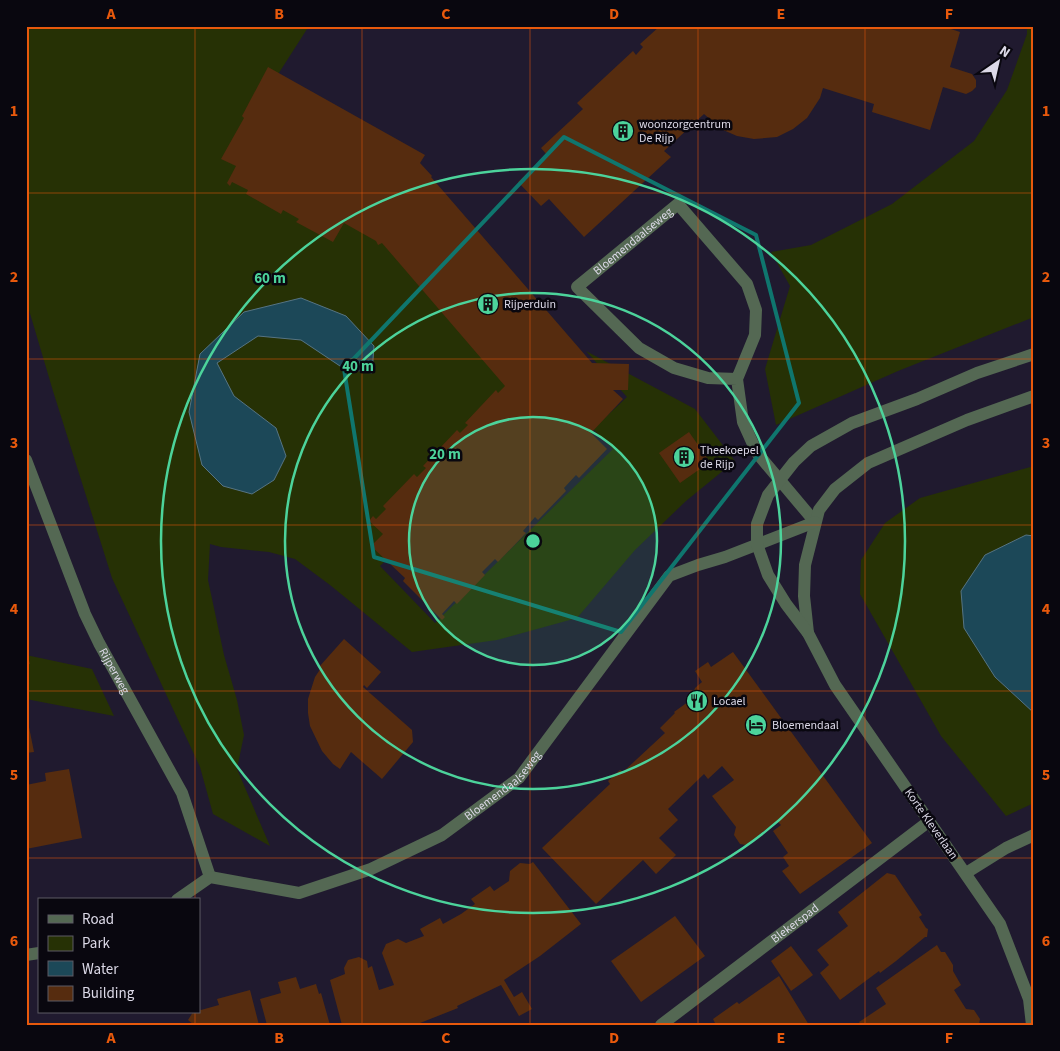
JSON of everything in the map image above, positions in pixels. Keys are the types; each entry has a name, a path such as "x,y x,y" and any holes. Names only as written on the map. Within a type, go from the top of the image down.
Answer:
{"street":[{"name":"Bloemendaalseweg","path":"678,204 747,284 756,310 755,335 737,378 708,378 674,368 639,348 577,287 678,204"},
{"path":"757,544 757,524 768,494 794,462 811,446 852,423 917,399 977,373 1034,354"},
{"path":"737,378 743,422 757,453 815,522"},
{"path":"815,522 819,510 826,500 848,478 868,462 967,420 1034,396"},
{"name":"Rijperweg","path":"26,460 85,614 99,643 182,793 210,877"},
{"name":"Bloemendaalseweg","path":"210,877 299,893 371,869 442,835 519,778 668,576 815,522"},
{"name":"Korte Kleverlaan","path":"808,632 804,596 805,565 815,522"},
{"name":"Korte Kleverlaan","path":"757,544 768,574 777,591 808,632 835,685 1000,924 1029,1000 1032,1025"},
{"name":"Blekerspad","path":"661,1025 928,822"},
{"path":"966,873 1006,848 1034,835"},
{"path":"180,898 210,877"}],"highlighted area":[{"path":"564,137 756,235 799,403 621,632 374,557 344,369"}],"green space":[{"path":"26,26 309,26 243,129 383,218 546,404 380,566 435,623 613,449 593,429 627,397 586,351 695,409 735,461 686,501 635,550 577,618 497,640 412,652 295,559 269,552 210,544 208,580 244,735 237,769 270,846 213,814 200,767 112,578 53,391 26,300"},
{"path":"1027,26 1034,26 1034,317 898,371 776,425 765,369 790,286 771,252 811,245 892,204 974,141 1007,90 1027,34"},
{"path":"1034,466 1034,536 1026,535 995,677 1034,713 1034,803 1006,816 941,736 860,594 861,560 885,523 920,498"},
{"path":"26,655 92,669 114,716 26,699"}],"water":[{"path":"301,298 346,316 374,346 372,373 343,368 301,340 258,336 217,363 234,396 276,428 286,456 274,480 252,494 223,486 202,465 189,412 200,354 244,312"},
{"path":"1026,535 1034,536 1034,713 995,677 964,628 961,591 985,555"}],"building":[{"name":"woonzorgcentrum De Rijp","path":"660,26 942,26 960,32 950,67 972,74 976,80 976,87 966,94 943,87 930,130 872,112 874,104 823,88 820,98 807,118 793,129 777,137 754,139 737,136 721,129 704,114 664,151 671,157 584,237 549,199 541,206 518,182 547,155 541,148 583,109 577,103 633,51 636,55 643,47 640,44"},
{"name":"Rijperduin","path":"268,67 425,155 420,163 431,177 592,363 629,364 628,390 613,390 623,399 591,433 607,449 579,478 576,475 564,488 566,491 538,520 535,517 523,531 526,533 498,562 495,559 482,572 485,575 457,604 454,601 442,614 445,617 442,620 403,581 405,578 371,546 383,534 369,521 373,516 376,519 386,509 383,506 414,474 417,477 426,468 423,466 457,430 460,433 468,425 465,423 496,390 498,393 505,386 382,243 378,245 376,241 344,223 333,242 296,222 299,219 283,210 281,214 246,194 248,190 232,182 230,186 227,183 236,166 221,159 244,118 242,116"},
{"name":"Theekoepel de Rijp","path":"689,432 710,462 680,483 659,453"},
{"path":"344,639 381,672 367,688 364,685 363,687 412,730 413,742 382,779 351,752 340,769 333,764 322,751 310,726 308,699 315,677 321,668 319,667"},
{"path":"26,649 30,664 26,665"},
{"path":"733,652 872,843 800,894 782,871 789,866 783,857 788,853 773,831 781,825 777,821 746,845 740,844 734,835 736,827 712,796 734,780 722,766 708,779 704,774 668,809 678,820 659,838 676,855 656,874 643,860 596,904 542,848 610,784 608,781 620,770 623,772 665,733 660,728 674,712 692,699 690,695 702,682 695,671 708,662 711,667"},
{"path":"29,727 34,752 26,753 26,728"},
{"path":"69,769 82,838 26,849 26,785 46,781 45,773"},
{"path":"533,862 581,924 540,956 504,980 514,997 522,992 532,1009 519,1016 501,985 457,1006 458,1008 415,1025 342,1025 330,980 345,974 344,968 348,960 359,957 367,961 368,968 372,966 379,990 394,985 382,953 386,944 398,939 406,943 424,936 420,929 440,918 443,924 461,914 475,904 471,899 490,886 494,891 509,881 510,871 520,863 530,864"},
{"path":"887,873 895,875 922,915 919,917 928,929 927,937 880,973 879,971 840,1000 820,973 829,965 817,950 848,926 838,912"},
{"path":"675,916 705,956 641,1002 611,961"},
{"path":"937,945 941,952 945,952 953,965 953,971 961,985 954,990 966,1009 974,1010 980,1019 979,1025 861,1025 859,1022 886,1004 876,988"},
{"path":"791,946 813,975 791,991 771,961"},
{"path":"779,976 809,1025 716,1025 713,1019 737,1002 739,1004"},
{"path":"296,977 300,989 316,984 319,994 321,993 330,1025 267,1025 260,999 281,993 278,982"},
{"path":"250,990 259,1025 194,1025 188,1020 192,1014 200,1014 200,1010 219,1005 217,999"}],"place":[{"name":"woonzorgcentrum De Rijp","path":"623,131"},
{"name":"Rijperduin","path":"488,304"},
{"name":"Theekoepel de Rijp","path":"684,457"},
{"name":"Locael","path":"697,701"},
{"name":"Bloemendaal","path":"756,725"}]}
